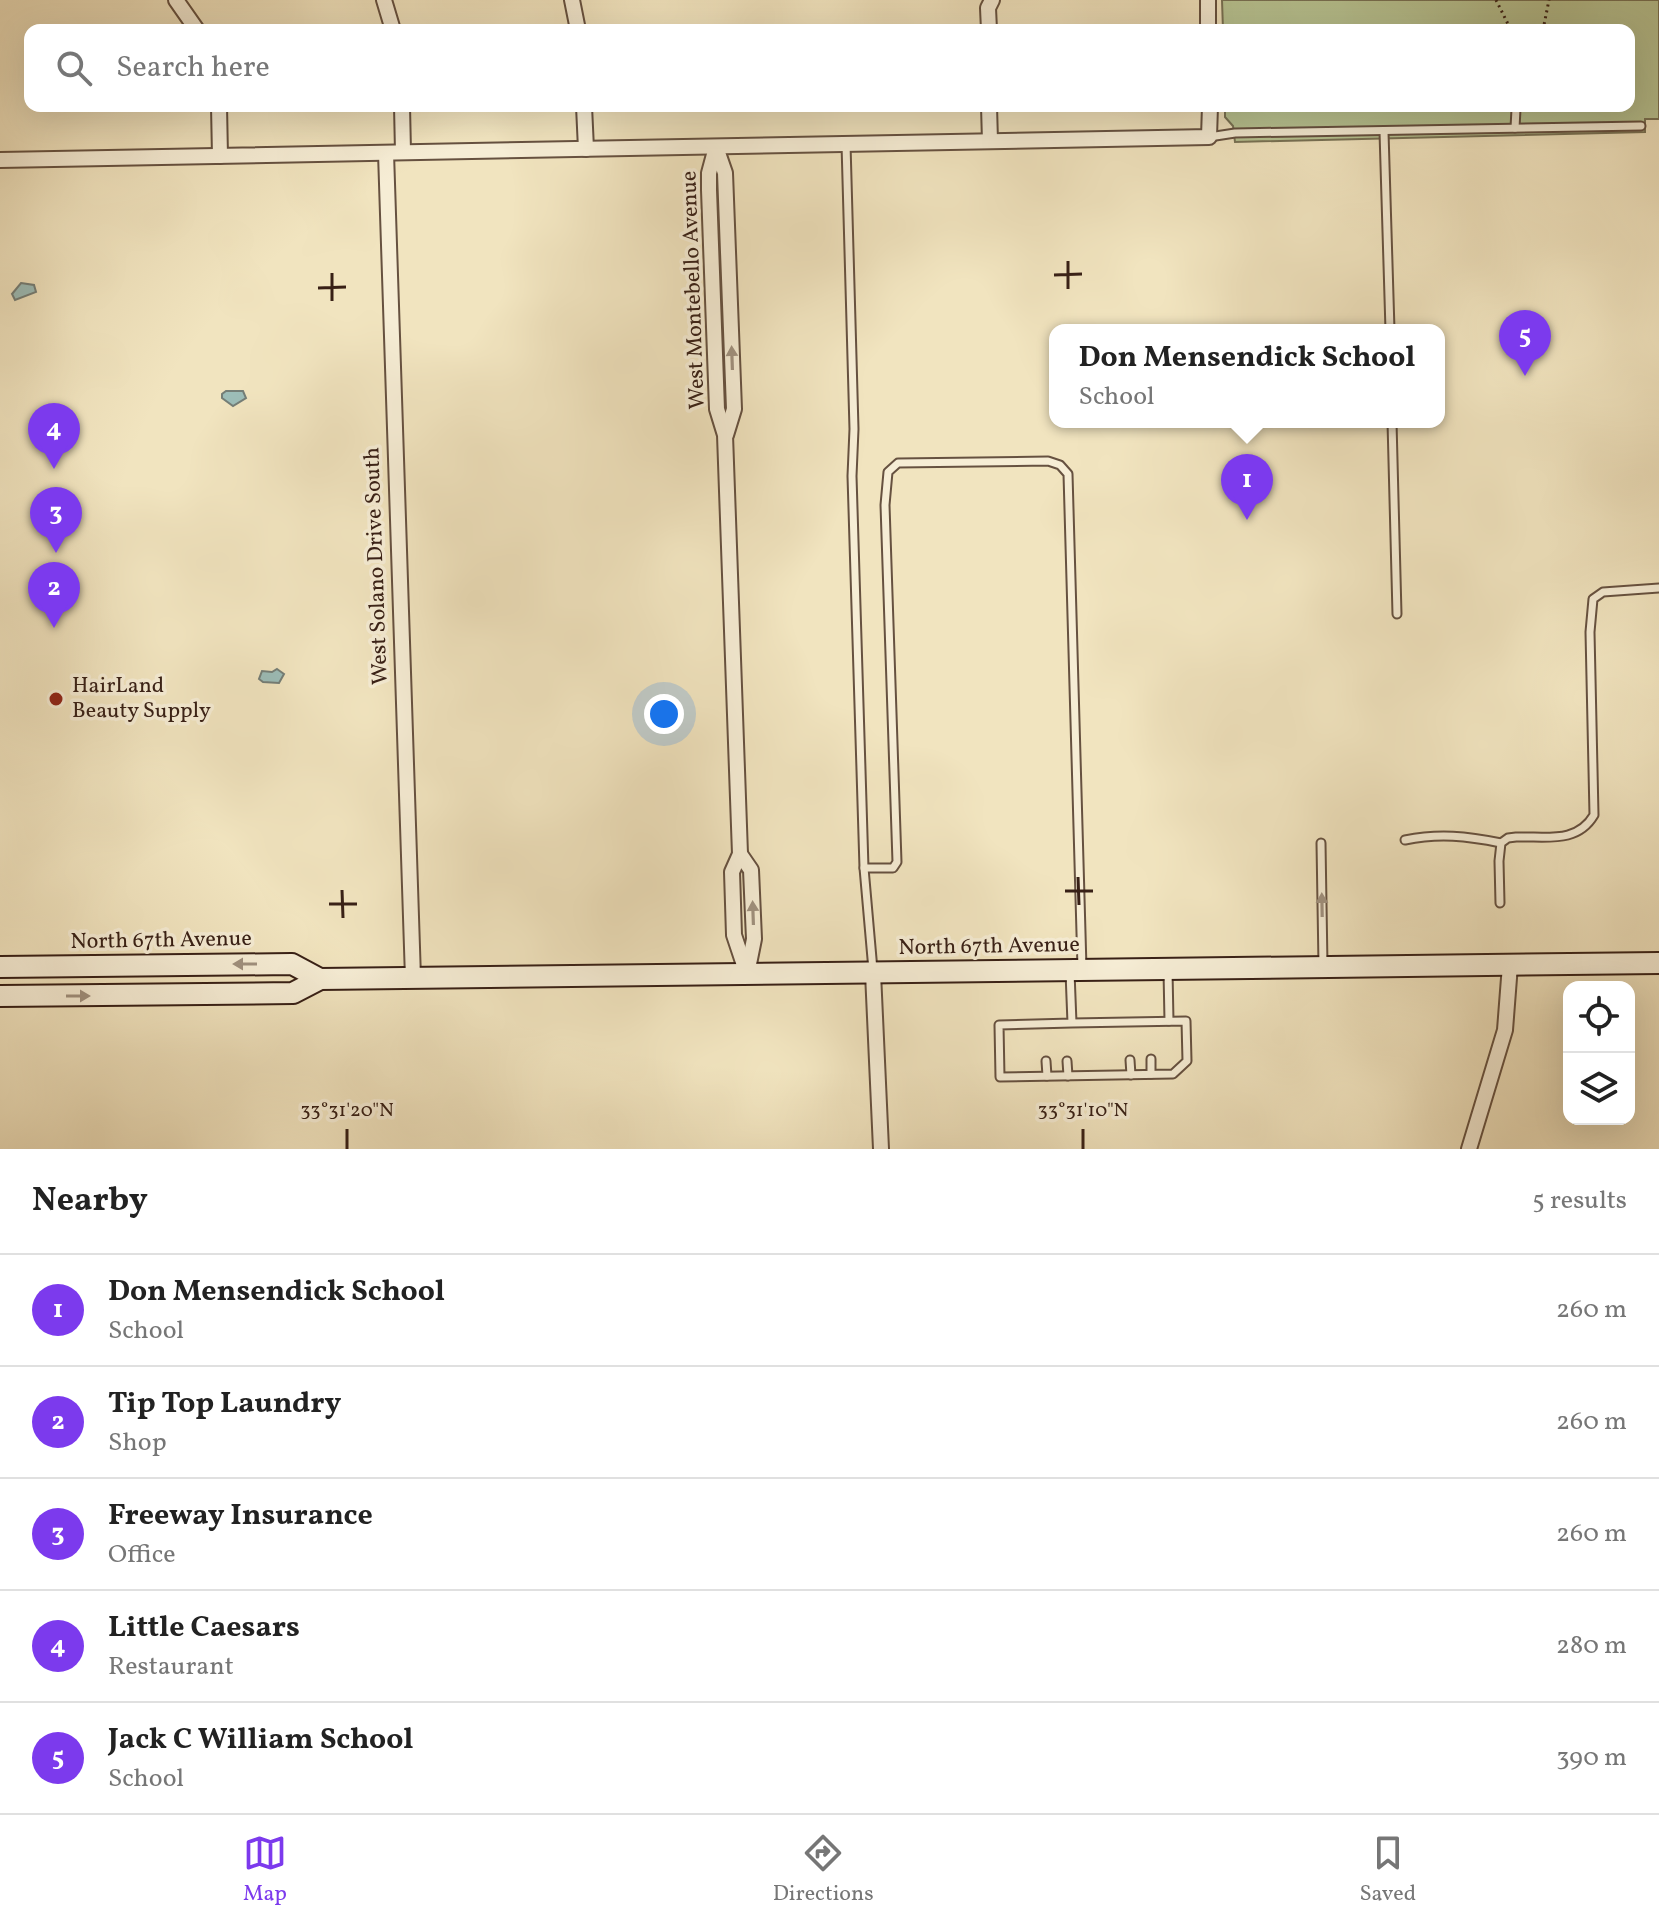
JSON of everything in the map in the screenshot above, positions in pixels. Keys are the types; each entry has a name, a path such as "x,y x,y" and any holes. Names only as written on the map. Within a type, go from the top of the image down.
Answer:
{"main road":[{"name":"North 67th Avenue","path":"0,996 293,993 320,979 1659,963"},
{"name":"North 67th Avenue","path":"0,967 292,964 320,979"}],"street":[{"path":"176,0 193,24"},
{"path":"384,0 391,24"},
{"path":"572,0 577,24"},
{"path":"989,24 988,8 992,0"},
{"path":"1208,0 1208,24"},
{"path":"219,112 220,156"},
{"path":"402,112 403,152"},
{"path":"584,112 586,149"},
{"path":"989,112 990,141"},
{"path":"0,160 1209,137 1210,112"},
{"name":"West Montebello Avenue","path":"716,147 725,173 734,409 725,435 740,854 732,872 734,941 747,974"},
{"name":"West Solano Drive South","path":"386,153 413,978"},
{"path":"1469,1149 1505,1030 1510,965"},
{"path":"873,973 881,1149"}],"lane":[{"path":"1515,128 1516,112"},
{"path":"1209,137 1235,133 1641,126"},
{"path":"1384,132 1390,324"},
{"path":"846,144 854,429 852,492 864,868 873,973"},
{"path":"1392,428 1397,614"},
{"path":"864,868 893,868 897,862 885,505 888,472 898,463 1048,461 1060,465 1068,474 1076,970 1067,1035"},
{"path":"1500,903 1501,843 1516,837 1575,834 1587,827 1594,815 1590,632 1593,599 1603,592 1659,588"},
{"path":"1405,840 1431,835 1466,835 1501,843"},
{"path":"1321,843 1323,967"},
{"path":"1168,969 1169,1021"},
{"path":"1151,1021 1151,1034"},
{"path":"1169,1021 1186,1021 1187,1061 1173,1074 1000,1077 999,1025 1169,1021"},
{"path":"1130,1022 1130,1034"},
{"path":"1045,1024 1046,1036"},
{"path":"1151,1059 1151,1074"},
{"path":"1130,1060 1131,1075"},
{"path":"1046,1061 1047,1076"},
{"path":"1067,1061 1068,1076"}],"path":[{"path":"1496,0 1508,24"},
{"path":"1544,24 1549,0"}],"green space":[{"path":"1222,0 1659,0 1659,119 1645,119 1645,132 1235,142 1233,126 1225,117 1225,112 1635,112 1635,24 1223,24"}],"water":[{"path":"21,283 34,285 36,292 15,300 12,294"},
{"path":"226,391 243,391 246,398 233,406 222,398"},
{"path":"277,669 284,674 279,683 259,679 262,671"}],"place":[{"name":"Jack C William School","path":"1525,376"},
{"name":"Little Caesars","path":"54,469"},
{"name":"Don Mensendick School","path":"1247,520"},
{"name":"Freeway Insurance","path":"56,553"},
{"name":"Tip Top Laundry","path":"54,628"},
{"name":"HairLand Beauty Supply","path":"56,699"}]}
